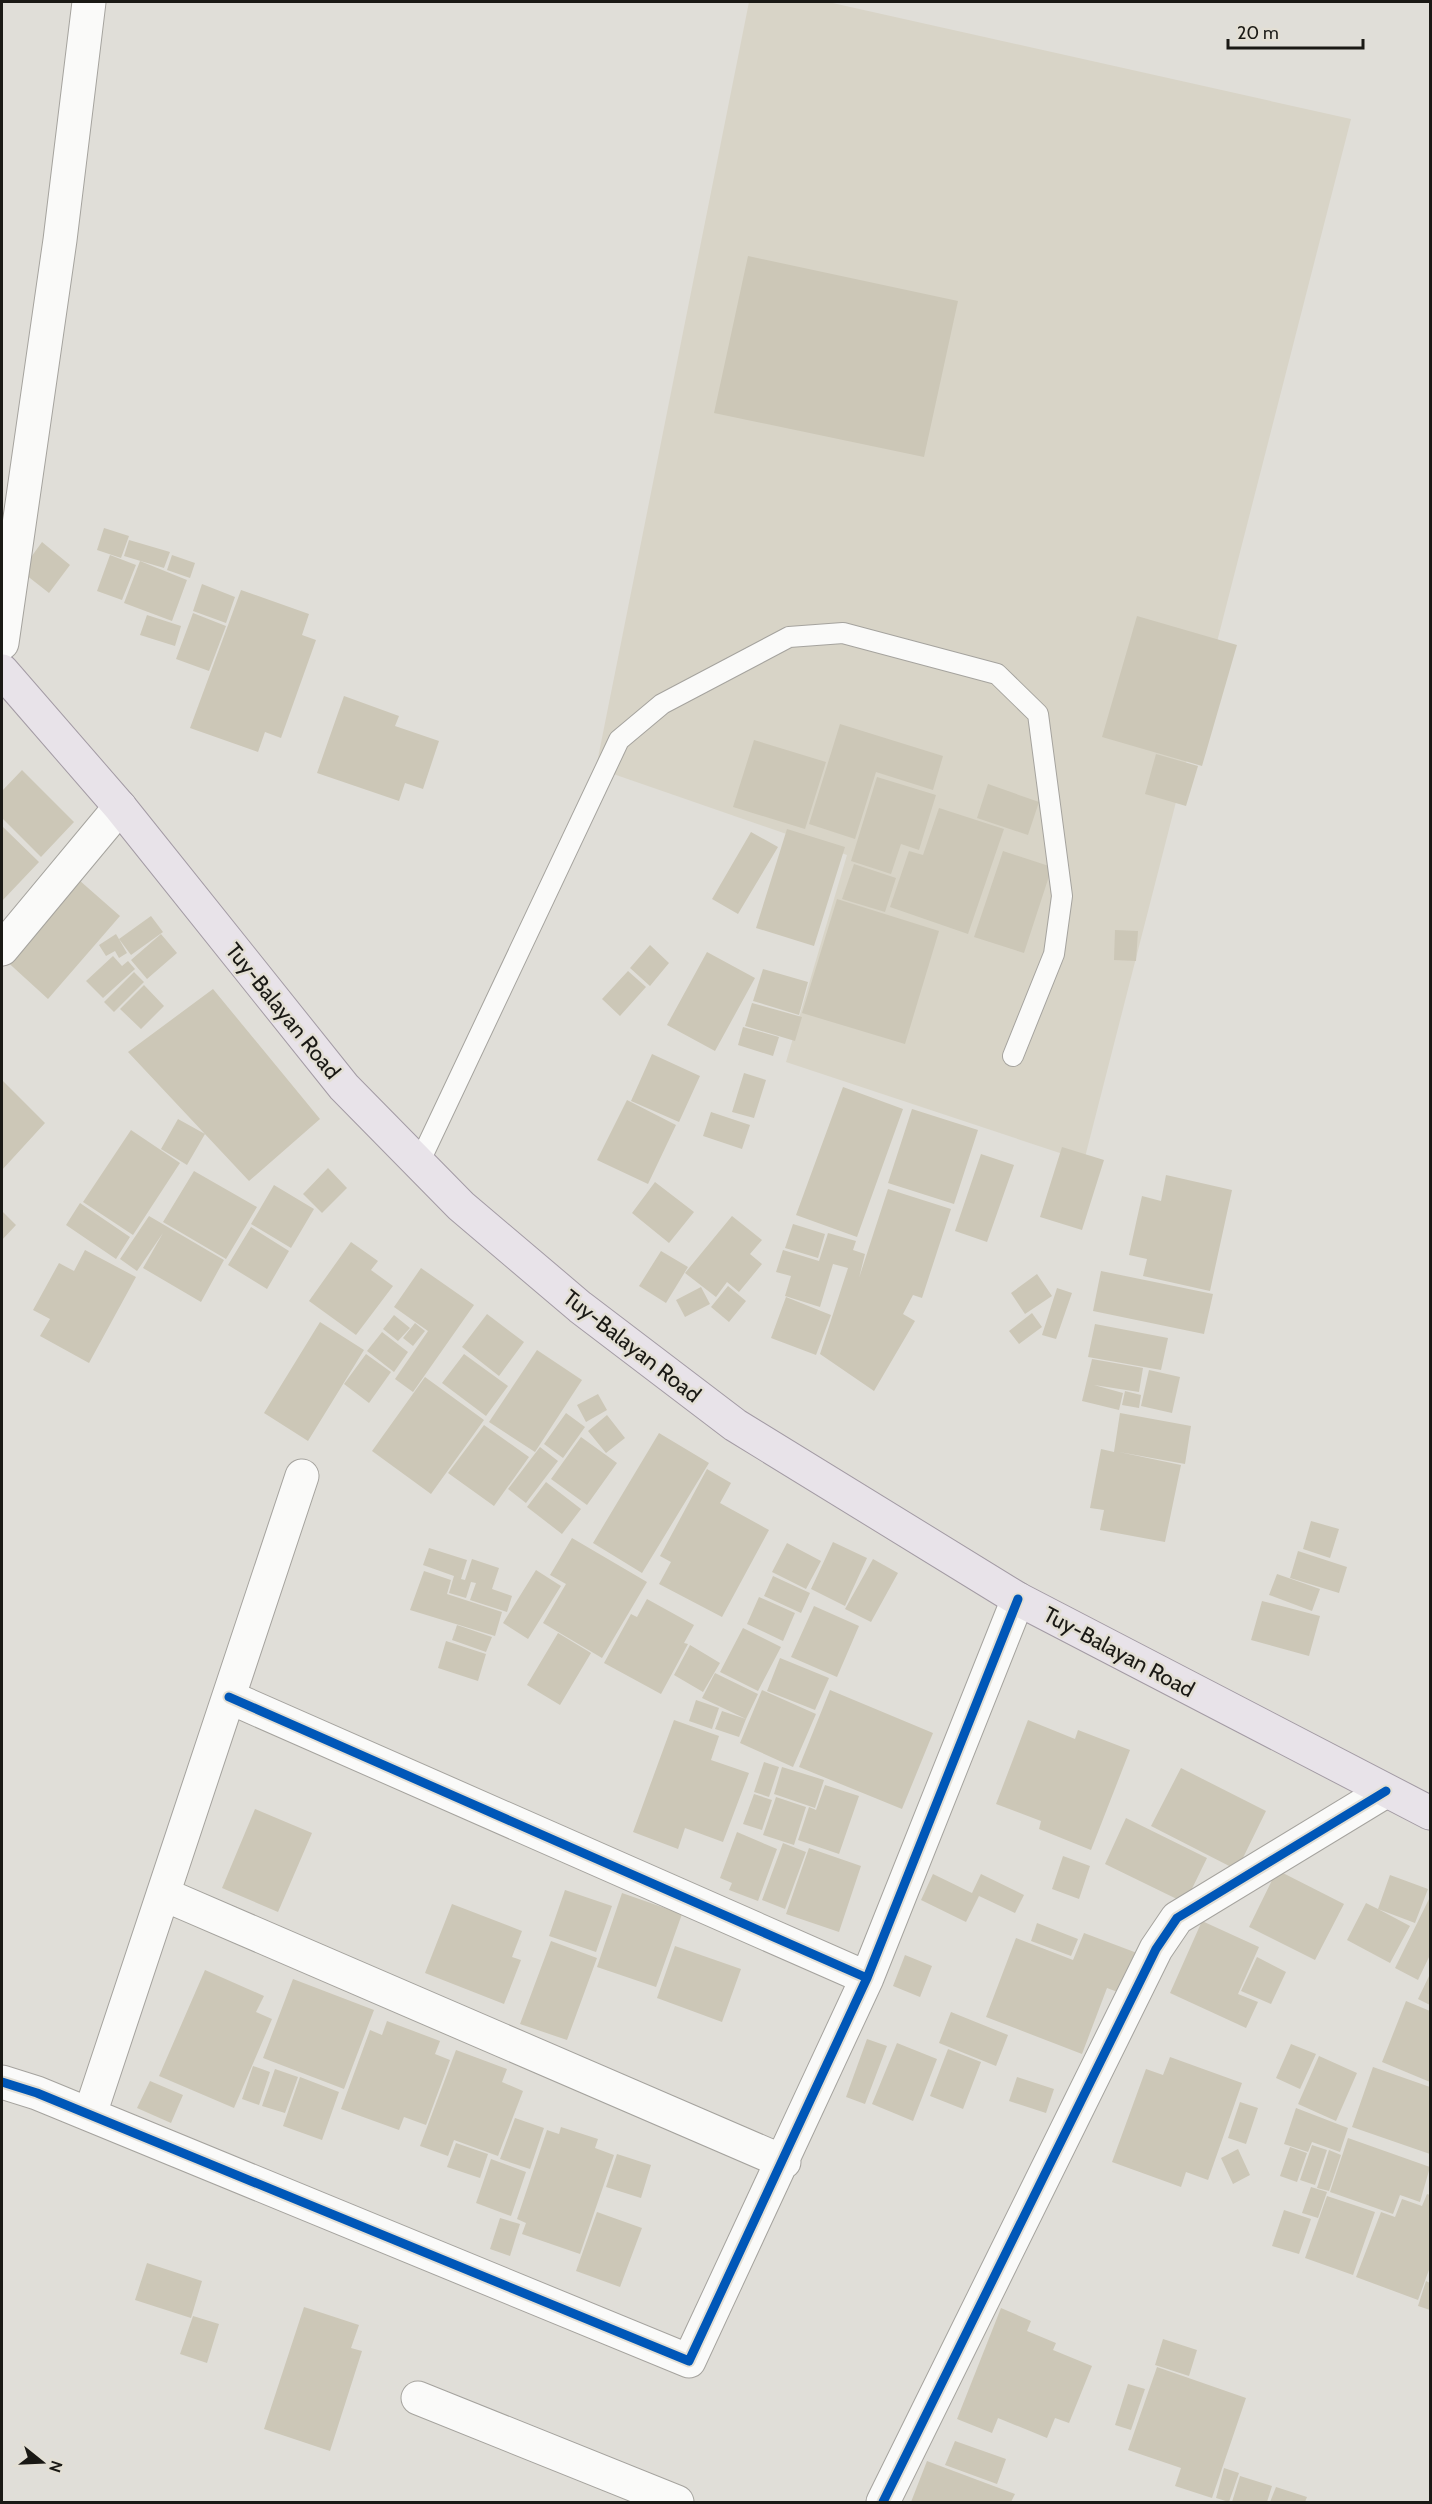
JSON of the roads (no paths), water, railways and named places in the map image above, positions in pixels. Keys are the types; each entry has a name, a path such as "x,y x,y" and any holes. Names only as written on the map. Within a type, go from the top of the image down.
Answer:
{"main road":[{"name":"Tuy-Balayan Road","path":"2,671 120,807 344,1087 461,1206 579,1307 735,1425 1018,1599 1431,1813"}],"street":[{"path":"2,643 60,240 89,2"},
{"path":"2,949 120,807"},
{"path":"90,2114 302,1476"},
{"path":"2,2082 90,2114 689,2361 784,2162 867,1978 1018,1599"},
{"path":"229,1697 867,1978"},
{"path":"883,2502 1156,1949 1178,1918 1386,1791"},
{"path":"163,1894 784,2162"},
{"path":"417,2398 677,2502"}],"lane":[{"path":"419,1163 619,740 662,704 789,637 843,633 997,674 1038,714 1062,896 1053,954 1012,1056"}]}
